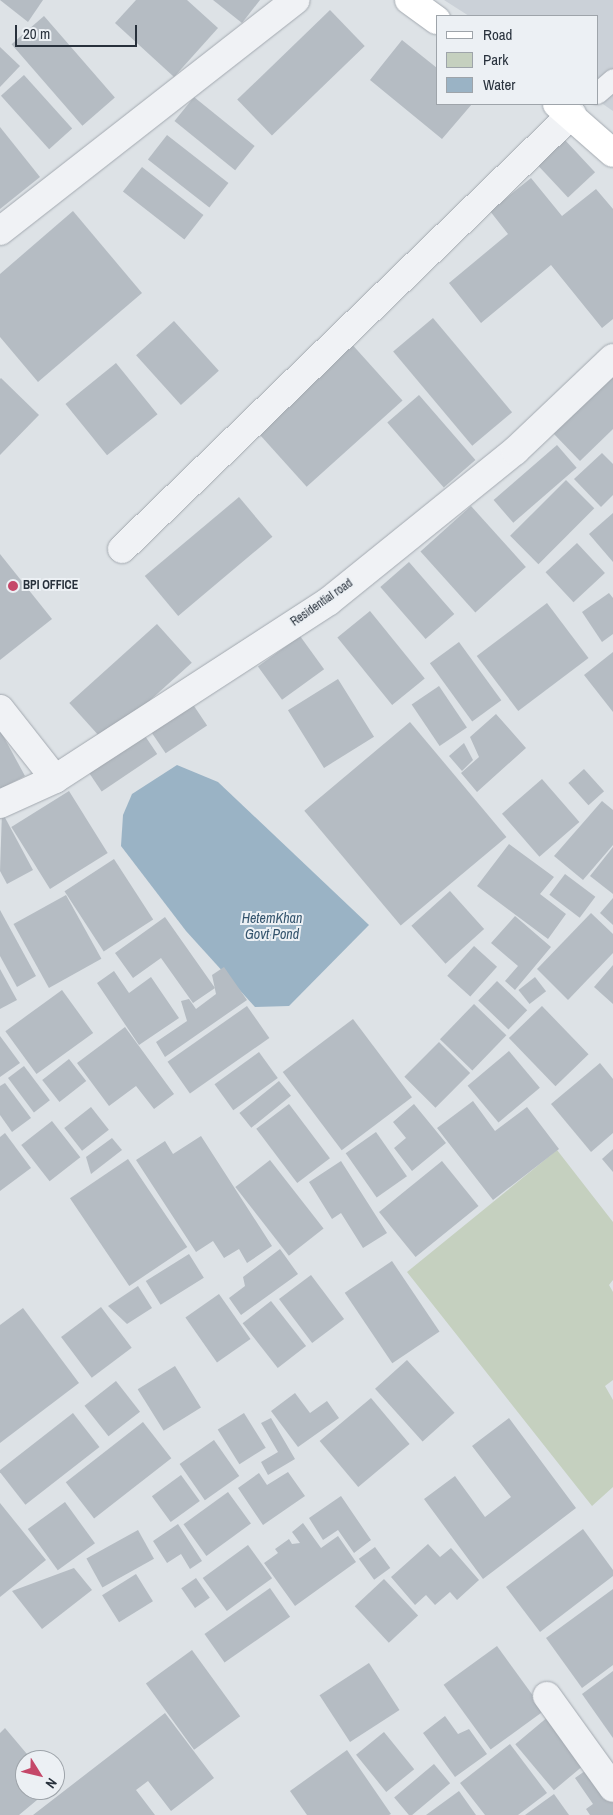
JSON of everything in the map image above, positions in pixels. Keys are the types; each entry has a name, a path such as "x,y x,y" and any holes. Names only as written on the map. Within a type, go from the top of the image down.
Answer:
{"main road":[{"path":"408,0 436,19"},
{"path":"571,107 613,153"}],"street":[{"path":"0,231 296,0"},
{"path":"122,549 571,107"},
{"name":"Residential road","path":"0,804 55,779 329,601 515,450 613,358"},
{"path":"0,709 55,779"},
{"path":"547,1696 613,1788"}],"lane":[{"path":"598,92 613,79"}],"shaded area":[{"path":"444,0 613,0 613,111 598,101 598,15 467,15"}],"green space":[{"path":"557,1150 613,1222 613,1280 609,1285 613,1292 613,1380 605,1386 613,1400 613,1487 592,1506 407,1272"}],"water":[{"name":"HetemKhan Govt Pond","path":"177,765 218,782 369,925 289,1006 255,1007 186,931 121,846 123,815 132,794"}],"building":[{"path":"0,0 43,0 28,22"},
{"path":"136,0 187,0 218,28 174,77 115,23"},
{"path":"213,0 260,0 242,23"},
{"path":"330,10 365,46 272,136 237,100"},
{"path":"44,16 115,98 82,126 12,44"},
{"path":"402,40 436,67 436,105 471,105 442,139 370,80"},
{"path":"0,47 20,66 0,87"},
{"path":"24,75 72,129 49,149 1,96"},
{"path":"194,97 255,146 235,170 174,121"},
{"path":"0,127 40,177 0,209"},
{"path":"167,135 228,183 209,207 148,159"},
{"path":"563,138 595,172 568,198 536,163"},
{"path":"142,167 203,215 184,239 123,191"},
{"path":"531,178 562,216 596,189 613,209 613,319 602,328 551,265 481,323 449,283 508,234 490,211"},
{"path":"73,211 142,293 38,382 0,337 0,274"},
{"path":"433,318 512,412 472,446 393,351"},
{"path":"174,321 219,371 181,405 136,355"},
{"path":"349,341 403,400 307,487 253,427"},
{"path":"116,363 158,414 107,455 65,404"},
{"path":"613,375 613,429 580,461 553,433"},
{"path":"0,379 39,415 0,455"},
{"path":"419,395 475,460 444,487 387,423"},
{"path":"557,445 577,468 513,523 494,500"},
{"path":"602,453 613,464 613,495 601,507 574,479"},
{"path":"566,480 594,508 538,564 510,536"},
{"path":"239,497 272,537 178,616 145,576"},
{"path":"471,506 526,567 475,612 420,552"},
{"path":"613,513 613,562 589,534"},
{"path":"577,543 605,573 574,602 546,572"},
{"name":"BPI OFFICE","path":"0,554 52,619 0,660"},
{"path":"409,562 454,614 426,639 380,587"},
{"path":"609,593 613,598 613,634 602,642 582,612"},
{"path":"547,603 589,658 518,711 477,656"},
{"path":"370,611 425,679 392,705 337,637"},
{"path":"157,624 192,663 104,742 69,703"},
{"path":"300,636 324,669 282,700 258,667"},
{"path":"459,642 501,700 472,721 430,663"},
{"path":"613,652 613,712 584,675"},
{"path":"338,679 374,737 324,768 288,710"},
{"path":"439,686 467,727 440,746 412,704"},
{"path":"192,703 207,725 166,753 151,731"},
{"path":"496,714 526,748 477,792 461,773 479,757 470,737"},
{"path":"410,722 506,837 401,926 304,811"},
{"path":"0,730 25,776 0,789"},
{"path":"141,730 157,754 102,792 85,767"},
{"path":"464,743 473,760 462,771 449,756"},
{"path":"584,769 604,791 588,805 568,783"},
{"path":"542,779 579,822 539,857 502,814"},
{"path":"69,791 108,853 50,889 11,827"},
{"path":"602,801 613,810 613,845 583,880 554,856"},
{"path":"2,812 33,870 7,884 0,871"},
{"path":"509,844 554,877 540,894 566,914 548,939 477,886"},
{"path":"613,847 613,894 590,876"},
{"path":"114,859 153,919 104,952 65,891"},
{"path":"565,874 595,897 580,918 549,895"},
{"path":"450,891 484,929 445,964 411,926"},
{"path":"66,895 101,959 49,988 14,924"},
{"path":"613,898 613,925 600,913"},
{"path":"0,910 36,976 17,987 0,956"},
{"path":"591,913 613,934 613,953 568,1000 537,969"},
{"path":"515,916 551,947 515,990 505,981 518,966 491,943"},
{"path":"165,917 215,988 193,1003 161,958 133,978 115,953"},
{"path":"474,946 497,967 470,996 447,976"},
{"path":"613,965 613,1004 594,987"},
{"path":"224,967 247,1000 165,1057 156,1042 187,1021 181,1001 189,999 196,1009 216,994 212,975"},
{"path":"0,969 17,1000 0,1009"},
{"path":"114,971 129,993 151,977 179,1018 139,1045 97,983"},
{"path":"535,977 546,991 530,1004 518,990"},
{"path":"497,981 527,1010 508,1030 478,1000"},
{"path":"62,990 93,1033 37,1074 5,1031"},
{"path":"474,1004 506,1035 472,1071 440,1039"},
{"path":"247,1006 269,1038 190,1094 168,1062"},
{"path":"542,1006 589,1054 555,1086 509,1038"},
{"path":"353,1019 412,1097 342,1150 283,1072"},
{"path":"125,1027 174,1094 154,1109 136,1086 109,1106 77,1063"},
{"path":"0,1036 20,1063 0,1077"},
{"path":"439,1042 470,1073 435,1108 404,1077"},
{"path":"509,1051 540,1088 498,1122 468,1086"},
{"path":"259,1052 278,1078 233,1110 215,1084"},
{"path":"69,1059 86,1081 59,1102 42,1080"},
{"path":"600,1063 613,1079 613,1133 591,1152 551,1104"},
{"path":"24,1066 50,1100 34,1112 8,1078"},
{"path":"279,1081 291,1096 251,1128 239,1113"},
{"path":"5,1083 31,1118 12,1132 0,1115 0,1086"},
{"path":"473,1101 495,1131 527,1107 559,1149 493,1200 437,1128"},
{"path":"289,1104 330,1158 297,1183 256,1129"},
{"path":"414,1104 446,1143 412,1171 394,1148 406,1138 393,1122"},
{"path":"91,1107 109,1130 82,1151 64,1128"},
{"path":"52,1121 80,1157 50,1181 21,1145"},
{"path":"376,1132 407,1176 377,1197 346,1153"},
{"path":"5,1133 31,1168 0,1191 0,1137"},
{"path":"201,1136 272,1246 247,1263 239,1249 224,1258 213,1241 196,1252 136,1160 165,1141 173,1154"},
{"path":"112,1138 122,1150 91,1174 86,1157"},
{"path":"613,1149 613,1172 602,1159"},
{"path":"128,1159 187,1247 129,1286 70,1198"},
{"path":"270,1160 324,1229 289,1256 235,1187"},
{"path":"341,1161 387,1233 363,1248 341,1213 332,1219 309,1182"},
{"path":"442,1161 479,1206 416,1257 379,1212"},
{"path":"280,1249 298,1274 241,1315 229,1298 245,1286 243,1277"},
{"path":"189,1254 204,1278 161,1305 146,1281"},
{"path":"392,1261 440,1331 392,1363 345,1293"},
{"path":"311,1275 344,1319 312,1343 279,1299"},
{"path":"138,1286 152,1308 127,1324 108,1306"},
{"path":"219,1294 251,1339 217,1363 185,1318"},
{"path":"271,1301 306,1346 278,1368 243,1323"},
{"path":"101,1307 132,1348 92,1378 61,1337"},
{"path":"23,1308 79,1383 0,1443 0,1325"},
{"path":"407,1360 455,1413 423,1442 375,1389"},
{"path":"175,1366 201,1408 164,1431 138,1389"},
{"path":"116,1381 140,1412 108,1436 84,1406"},
{"path":"295,1393 310,1413 327,1401 339,1418 298,1447 271,1411"},
{"path":"371,1398 410,1444 358,1487 320,1441"},
{"path":"73,1413 99,1447 25,1505 0,1470"},
{"path":"244,1413 266,1448 239,1464 218,1429"},
{"path":"271,1418 295,1459 268,1475 261,1462 278,1452 261,1423"},
{"path":"509,1418 576,1508 483,1579 424,1499 455,1476 485,1517 511,1497 472,1446"},
{"path":"143,1422 171,1458 94,1519 66,1482"},
{"path":"214,1440 239,1476 205,1500 180,1464"},
{"path":"288,1472 305,1496 263,1525 238,1488 259,1473 267,1485"},
{"path":"181,1475 200,1501 171,1522 152,1496"},
{"path":"228,1492 251,1524 206,1556 184,1524"},
{"path":"341,1496 371,1540 354,1553 338,1530 323,1540 309,1518"},
{"path":"65,1502 95,1543 58,1570 28,1529"},
{"path":"0,1503 46,1560 0,1597"},
{"path":"303,1523 321,1548 338,1536 356,1562 295,1606 264,1563 278,1553 275,1549 289,1539 292,1544 300,1543 292,1532"},
{"path":"178,1524 202,1561 190,1569 181,1554 167,1563 153,1541"},
{"path":"583,1529 613,1570 613,1576 540,1632 506,1587"},
{"path":"138,1530 154,1559 102,1587 86,1559"},
{"path":"428,1544 440,1557 451,1548 479,1580 457,1600 450,1592 435,1605 426,1595 415,1605 391,1577"},
{"path":"248,1545 272,1578 227,1611 203,1578"},
{"path":"375,1547 390,1568 374,1580 359,1559"},
{"path":"74,1568 92,1590 42,1629 12,1591"},
{"path":"136,1574 153,1601 119,1622 102,1595"},
{"path":"196,1578 210,1598 195,1608 181,1588"},
{"path":"384,1579 418,1616 389,1643 355,1606"},
{"path":"270,1588 290,1617 225,1663 204,1634"},
{"path":"613,1589 613,1665 582,1688 546,1638"},
{"path":"497,1646 544,1711 491,1750 444,1685"},
{"path":"192,1650 240,1716 194,1750 146,1684"},
{"path":"369,1663 399,1710 350,1742 320,1695"},
{"path":"613,1671 613,1738 582,1694"},
{"path":"165,1713 214,1778 171,1811 148,1781 136,1790 155,1815 33,1815 52,1800 65,1800 65,1790"},
{"path":"445,1716 458,1734 469,1729 487,1754 455,1777 423,1733"},
{"path":"549,1716 588,1762 554,1790 515,1744"},
{"path":"5,1728 24,1750 15,1750 15,1800 37,1800 19,1815 0,1815 0,1733"},
{"path":"384,1732 414,1769 386,1792 356,1755"},
{"path":"510,1744 547,1793 518,1815 485,1815 460,1783"},
{"path":"347,1750 391,1814 307,1815 290,1791"},
{"path":"434,1764 450,1783 412,1815 409,1815 394,1797"},
{"path":"592,1766 613,1797 613,1815 590,1815 586,1809 593,1804 575,1778"},
{"path":"459,1791 476,1815 426,1815"},
{"path":"554,1794 569,1815 525,1815"}],"place":[{"name":"BPI OFFICE","path":"13,586"}]}
